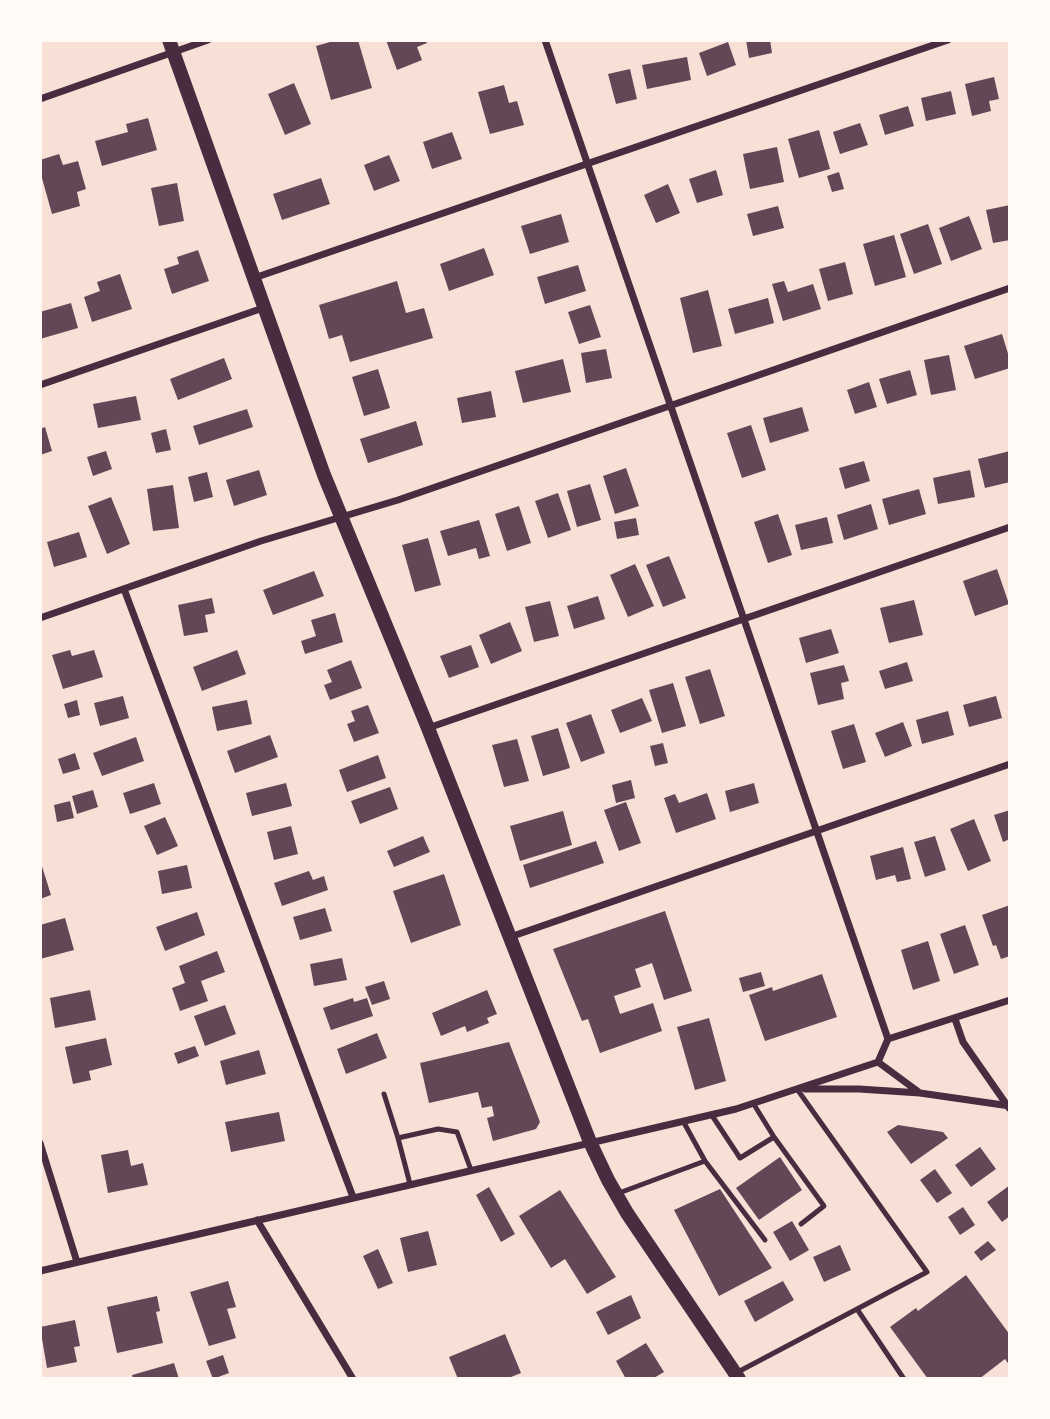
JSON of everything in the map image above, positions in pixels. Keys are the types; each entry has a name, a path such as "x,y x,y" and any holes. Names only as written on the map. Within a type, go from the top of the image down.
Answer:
{"main road":[{"path":"171,46 324,475 428,727 590,1142 616,1194 738,1376"}],"street":[{"path":"40,99 171,46 208,40"},
{"path":"40,1271 753,1103 878,1062 888,1039 545,40"},
{"path":"253,279 948,40"},
{"path":"40,618 261,541 398,500 1010,288"},
{"path":"40,385 263,309"},
{"path":"428,727 1010,527"},
{"path":"124,589 353,1197"},
{"path":"510,937 1010,764"},
{"path":"888,1039 1010,1000"},
{"path":"955,1019 963,1042 1009,1107"},
{"path":"878,1062 920,1093"},
{"path":"797,1089 920,1093 1009,1107"},
{"path":"40,1143 77,1262"},
{"path":"257,1220 353,1379"}],"lane":[{"path":"738,1376 927,1272 797,1089"},
{"path":"384,1094 410,1184"},
{"path":"753,1103 824,1206 801,1224"},
{"path":"711,1114 740,1158 774,1137"},
{"path":"683,1121 705,1161 765,1240"},
{"path":"398,1138 438,1129 457,1132 471,1170"},
{"path":"616,1194 705,1161"},
{"path":"858,1309 904,1379"}],"building":[{"path":"337,40 358,40 372,88 331,100 316,46"},
{"path":"386,40 426,40 427,43 417,47 422,60 397,70"},
{"path":"746,40 770,40 772,53 749,58"},
{"path":"728,42 736,65 707,76 699,53"},
{"path":"687,57 691,80 647,89 642,65"},
{"path":"630,69 637,99 616,104 608,74"},
{"path":"994,77 999,99 989,101 991,111 972,116 965,84"},
{"path":"294,83 311,124 285,135 268,94"},
{"path":"504,85 509,103 517,101 524,125 490,134 478,92"},
{"path":"951,91 956,114 926,121 921,98"},
{"path":"908,106 914,126 885,135 879,115"},
{"path":"148,118 157,150 102,166 95,141 128,132 126,124"},
{"path":"860,123 868,145 840,154 833,132"},
{"path":"819,130 830,169 799,178 788,139"},
{"path":"452,132 462,159 432,169 423,142"},
{"path":"777,147 784,182 750,189 743,154"},
{"path":"59,154 63,165 78,161 86,189 77,192 80,206 52,214 40,171 40,160"},
{"path":"389,155 400,181 374,191 364,165"},
{"path":"716,170 723,195 697,203 689,179"},
{"path":"839,172 844,189 832,192 827,176"},
{"path":"321,178 330,204 282,220 273,194"},
{"path":"177,183 184,221 159,226 151,188"},
{"path":"668,184 680,213 656,223 644,195"},
{"path":"1010,205 1010,240 993,243 986,210"},
{"path":"778,206 784,228 753,236 747,214"},
{"path":"561,214 569,242 530,254 521,226"},
{"path":"969,216 982,249 951,261 939,228"},
{"path":"928,224 942,264 914,274 900,234"},
{"path":"894,235 906,277 875,286 863,244"},
{"path":"484,248 494,275 449,291 440,264"},
{"path":"198,250 209,281 172,294 164,269 179,264 177,257"},
{"path":"845,262 853,294 828,301 819,269"},
{"path":"578,265 586,291 545,304 537,277"},
{"path":"120,274 132,309 92,322 84,297 100,291 97,282"},
{"path":"397,281 406,313 424,308 433,338 350,362 342,335 329,339 319,305"},
{"path":"784,281 788,292 813,284 821,309 783,321 772,284"},
{"path":"708,290 722,346 693,353 680,298"},
{"path":"768,298 774,323 735,334 728,309"},
{"path":"71,303 78,328 40,339 40,312"},
{"path":"590,305 601,337 579,344 568,312"},
{"path":"1002,334 1010,368 975,379 964,346"},
{"path":"606,349 612,378 586,383 581,353"},
{"path":"949,355 956,390 931,395 924,360"},
{"path":"224,358 232,379 178,400 170,379"},
{"path":"563,359 571,392 523,403 515,371"},
{"path":"378,369 390,408 364,416 352,377"},
{"path":"910,370 917,395 887,404 879,379"},
{"path":"869,382 877,407 855,414 847,390"},
{"path":"491,391 496,417 462,423 457,398"},
{"path":"136,396 141,420 98,428 93,404"},
{"path":"802,407 809,431 770,443 763,418"},
{"path":"247,409 253,427 199,445 193,426"},
{"path":"416,421 423,445 368,463 360,439"},
{"path":"751,425 766,470 742,478 727,433"},
{"path":"45,427 52,451 40,455 40,429"},
{"path":"166,429 171,450 156,453 151,433"},
{"path":"106,451 112,469 93,476 87,457"},
{"path":"1010,451 1010,482 985,488 978,459"},
{"path":"864,461 870,481 845,489 839,468"},
{"path":"626,468 639,506 615,514 603,476"},
{"path":"259,470 267,495 234,506 226,480"},
{"path":"970,470 975,497 938,504 933,478"},
{"path":"207,472 213,497 194,502 188,477"},
{"path":"590,484 601,520 577,527 567,491"},
{"path":"173,485 179,528 153,531 147,489"},
{"path":"919,489 926,514 889,525 882,499"},
{"path":"558,493 571,530 548,538 535,501"},
{"path":"111,497 130,544 107,554 88,506"},
{"path":"871,504 878,529 844,540 837,515"},
{"path":"519,506 531,543 507,551 495,514"},
{"path":"778,514 792,555 768,563 754,522"},
{"path":"827,517 833,543 801,550 795,525"},
{"path":"636,518 639,535 617,539 614,522"},
{"path":"479,520 490,556 479,559 476,548 448,556 440,531"},
{"path":"79,532 87,557 54,567 47,542"},
{"path":"428,538 441,585 415,592 402,545"},
{"path":"669,556 686,598 663,607 646,565"},
{"path":"635,564 654,606 628,617 610,575"},
{"path":"997,569 1009,604 975,616 963,581"},
{"path":"314,571 324,596 273,615 263,590"},
{"path":"598,596 605,619 574,629 567,606"},
{"path":"212,598 215,613 205,615 208,632 184,636 178,605"},
{"path":"914,600 923,635 889,643 880,608"},
{"path":"550,601 559,636 534,642 525,607"},
{"path":"335,613 343,642 305,654 301,641 316,636 311,620"},
{"path":"510,622 522,651 491,664 479,635"},
{"path":"831,629 839,653 806,663 799,638"},
{"path":"471,645 479,667 449,678 440,656"},
{"path":"70,650 72,656 94,650 103,677 63,689 52,655"},
{"path":"237,650 246,674 202,691 193,667"},
{"path":"351,660 362,688 330,700 324,685 332,682 327,670"},
{"path":"907,662 913,681 885,689 879,671"},
{"path":"844,665 849,681 841,683 844,699 818,705 810,673"},
{"path":"710,669 725,716 700,724 685,677"},
{"path":"673,683 686,726 662,733 649,690"},
{"path":"123,696 129,718 100,726 94,703"},
{"path":"996,696 1002,718 969,727 963,705"},
{"path":"642,698 652,721 620,733 611,710"},
{"path":"77,700 80,715 68,718 64,704"},
{"path":"247,700 252,724 217,731 212,707"},
{"path":"368,705 379,733 354,742 347,724 355,721 351,711"},
{"path":"948,711 954,735 922,744 916,720"},
{"path":"591,714 605,753 581,762 566,723"},
{"path":"903,722 912,746 885,757 875,733"},
{"path":"854,724 866,762 843,769 831,731"},
{"path":"558,728 570,768 543,776 531,736"},
{"path":"270,735 278,757 235,773 227,751"},
{"path":"136,737 144,761 102,776 93,753"},
{"path":"517,739 529,781 504,787 492,745"},
{"path":"663,743 668,763 655,766 650,746"},
{"path":"75,753 80,769 63,774 58,759"},
{"path":"378,755 386,778 347,792 339,770"},
{"path":"631,780 635,798 616,803 612,785"},
{"path":"154,783 161,804 130,814 123,793"},
{"path":"286,783 292,806 252,816 246,793"},
{"path":"754,783 759,803 730,812 725,791"},
{"path":"390,787 398,809 360,824 351,801"},
{"path":"93,790 98,807 77,814 72,796"},
{"path":"707,793 716,819 676,833 664,798 675,794 679,803"},
{"path":"70,801 74,818 57,822 54,805"},
{"path":"626,802 641,843 619,851 604,810"},
{"path":"1010,810 1010,839 1003,842 994,815"},
{"path":"563,811 572,845 520,861 510,826"},
{"path":"165,817 178,846 157,855 144,826"},
{"path":"974,819 991,861 968,871 950,829"},
{"path":"291,826 298,854 274,860 267,832"},
{"path":"423,836 430,852 394,867 387,851"},
{"path":"935,836 946,870 925,877 914,842"},
{"path":"596,841 604,863 530,888 523,865"},
{"path":"903,847 911,879 897,882 895,875 876,880 870,856"},
{"path":"40,860 51,895 40,899"},
{"path":"187,865 192,888 162,894 158,871"},
{"path":"309,871 313,880 324,876 328,890 282,906 274,883"},
{"path":"444,874 461,925 411,943 393,891"},
{"path":"1010,905 1010,956 1001,959 996,945 993,946 982,915"},
{"path":"325,908 332,931 300,940 293,917"},
{"path":"665,911 692,991 664,1000 652,963 635,969 641,987 614,996 620,1014 653,1003 662,1031 600,1053 588,1019 582,1021 553,949"},
{"path":"197,912 205,935 165,951 156,927"},
{"path":"65,918 74,950 40,959 40,925"},
{"path":"965,925 979,965 954,974 940,934"},
{"path":"928,941 940,981 913,990 901,950"},
{"path":"217,951 225,972 201,981 208,1001 180,1011 172,988 185,983 179,966"},
{"path":"342,958 347,980 314,986 310,964"},
{"path":"761,972 765,986 743,992 739,978"},
{"path":"822,974 837,1017 765,1041 749,995 772,987 773,991"},
{"path":"384,981 390,999 372,1005 365,987"},
{"path":"90,990 96,1020 55,1028 50,998"},
{"path":"487,990 497,1014 487,1018 489,1023 467,1032 465,1026 441,1036 432,1013"},
{"path":"353,998 354,1002 367,998 373,1016 331,1030 323,1008"},
{"path":"225,1005 236,1034 205,1046 194,1016"},
{"path":"709,1018 726,1081 695,1090 677,1027"},
{"path":"377,1033 387,1058 346,1074 337,1049"},
{"path":"106,1038 112,1065 89,1071 91,1080 73,1084 65,1047"},
{"path":"509,1042 540,1122 536,1129 493,1141 487,1118 494,1116 492,1106 482,1108 478,1092 429,1103 420,1063"},
{"path":"195,1046 199,1056 178,1064 174,1053"},
{"path":"259,1050 266,1074 226,1085 220,1061"},
{"path":"279,1112 285,1141 231,1152 225,1122"},
{"path":"898,1125 943,1132 948,1138 911,1164 887,1132"},
{"path":"980,1147 996,1169 971,1187 955,1165"},
{"path":"128,1150 131,1166 143,1163 148,1185 108,1193 101,1155"},
{"path":"780,1157 802,1190 759,1220 736,1188"},
{"path":"935,1169 952,1193 937,1203 920,1180"},
{"path":"1010,1185 1010,1216 1002,1222 987,1202"},
{"path":"489,1187 515,1234 501,1242 476,1195"},
{"path":"720,1189 772,1268 719,1296 674,1210"},
{"path":"560,1190 616,1277 587,1294 565,1259 551,1268 519,1216"},
{"path":"963,1207 975,1225 960,1235 948,1217"},
{"path":"792,1221 809,1250 790,1261 773,1232"},
{"path":"428,1231 437,1265 408,1272 400,1238"},
{"path":"988,1241 996,1250 981,1261 974,1252"},
{"path":"840,1245 851,1270 824,1282 813,1257"},
{"path":"378,1249 393,1283 378,1289 363,1256"},
{"path":"966,1275 1010,1335 1010,1366 1005,1359 979,1379 928,1379 890,1327 916,1308 918,1311"},
{"path":"228,1281 236,1307 227,1309 236,1338 209,1346 190,1292"},
{"path":"783,1281 794,1300 755,1322 744,1301"},
{"path":"631,1295 641,1318 608,1335 596,1312"},
{"path":"157,1296 160,1311 156,1312 163,1343 117,1353 107,1307"},
{"path":"75,1320 80,1346 74,1347 77,1362 47,1368 40,1327"},
{"path":"505,1334 521,1373 506,1379 458,1379 449,1357"},
{"path":"646,1343 664,1372 652,1379 626,1379 616,1361"},
{"path":"223,1355 229,1373 213,1379 206,1361"},
{"path":"174,1363 179,1379 133,1379 132,1375"}]}
